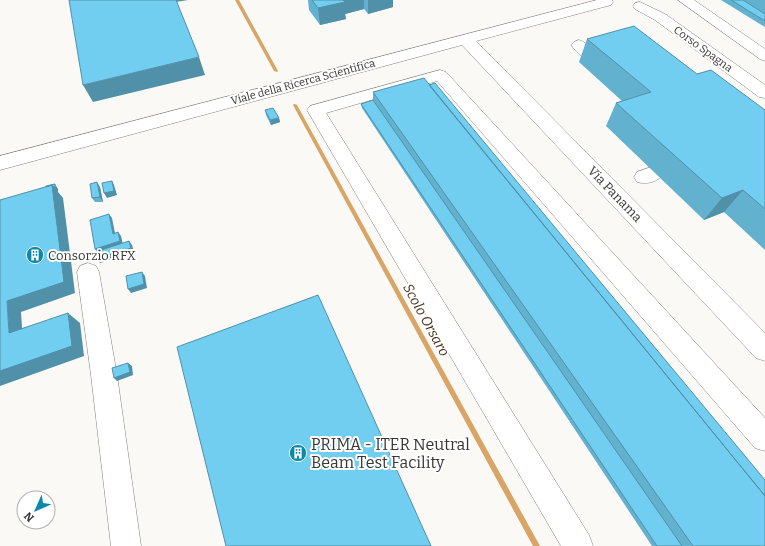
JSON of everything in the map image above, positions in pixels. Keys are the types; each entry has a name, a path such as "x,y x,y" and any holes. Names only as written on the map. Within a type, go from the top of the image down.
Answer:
{"street":[{"path":"685,0 765,56"},
{"name":"Viale della Ricerca Scientifica","path":"0,163 465,39 623,4"},
{"name":"Corso Spagna","path":"623,4 660,17 765,93"},
{"name":"Via Panama","path":"465,39 765,350"},
{"path":"579,45 594,58"},
{"path":"578,546 316,110 440,75 765,438"},
{"path":"88,272 104,375 122,545"}],"building":[{"path":"69,0 176,0 199,57 83,85"},
{"path":"312,0 343,0 345,2 318,8"},
{"path":"731,0 743,0 765,14 765,21"},
{"path":"634,26 697,74 711,70 765,110 765,209 743,190 722,198 616,103 651,92 587,39"},
{"path":"424,78 765,496 765,546 693,546 373,92"},
{"path":"435,83 765,480 765,496 429,85"},
{"path":"373,100 682,546 657,546 361,104"},
{"path":"273,108 279,118 270,120 265,110"},
{"path":"112,181 114,191 104,193 102,183"},
{"path":"97,182 100,197 92,198 90,184"},
{"path":"55,184 55,188 52,185 46,187 46,186"},
{"name":"Consorzio RFX","path":"52,185 64,282 7,301 9,333 68,313 72,346 0,371 0,200"},
{"path":"109,214 113,234 118,232 120,241 95,249 90,220"},
{"path":"129,241 131,248 97,259 95,252"},
{"path":"142,272 144,284 128,289 126,276"},
{"name":"PRIMA - ITER Neutral Beam Test Facility","path":"318,295 431,546 226,546 177,347"},
{"path":"128,363 130,372 114,378 112,368"}],"waterway":[{"name":"Scolo Orsaro","path":"237,0 276,71"},
{"name":"Scolo Orsaro","path":"295,105 537,546"}],"place":[{"name":"Consorzio RFX","path":"35,255"},
{"name":"PRIMA - ITER Neutral Beam Test Facility","path":"298,453"}]}
